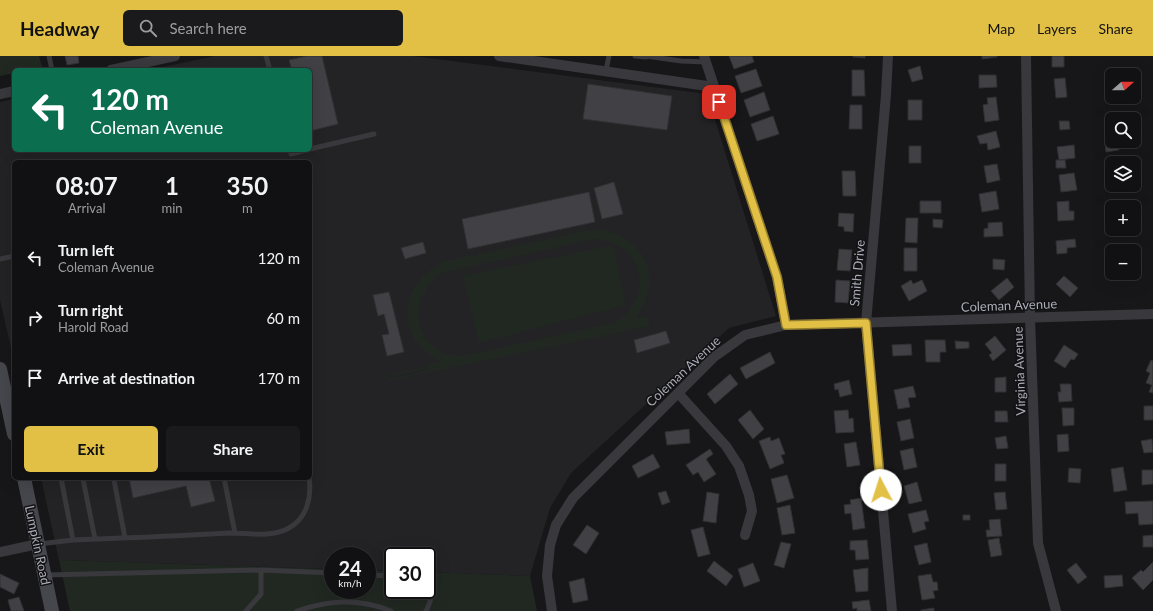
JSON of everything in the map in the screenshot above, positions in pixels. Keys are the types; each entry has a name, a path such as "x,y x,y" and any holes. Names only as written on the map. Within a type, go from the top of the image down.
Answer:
{"main road":[{"path":"0,369 7,390 12,421"},
{"name":"Lumpkin Road","path":"24,480 52,611"}],"street":[{"path":"120,68 175,56"},
{"path":"499,56 606,70 714,87"},
{"name":"Smith Drive","path":"888,56 886,95 866,323 892,611"},
{"name":"Virginia Avenue","path":"1026,56 1030,317 1038,543 1056,611"},
{"path":"705,59 775,270 786,325"},
{"path":"0,94 12,91"},
{"name":"Coleman Avenue","path":"552,611 547,576 548,560 552,534 563,512 573,498 595,474 714,357 735,340 754,332 786,325 1153,314"},
{"path":"678,393 726,446 739,466 749,495 752,511 745,535"},
{"path":"0,552 38,544"}],"lane":[{"path":"49,56 52,68"},
{"path":"266,56 269,68"},
{"path":"606,70 609,56"},
{"path":"635,56 705,59"},
{"path":"312,149 374,134"},
{"path":"0,259 12,256"},
{"path":"61,480 73,540"},
{"path":"83,480 95,539"},
{"path":"114,480 125,538"},
{"path":"224,480 235,533"},
{"path":"38,544 95,539 235,533 268,534 290,528 305,512 311,491 309,480"},
{"path":"246,611 261,594 261,570"},
{"path":"44,575 261,570 324,574"},
{"path":"426,611 431,599"},
{"path":"297,611 315,604 336,601 364,602 391,611"}],"shaded area":[{"path":"0,56 39,56 42,67 12,68 12,73 0,76"},
{"path":"215,56 413,56 707,94 776,316 729,328 571,473 550,508 530,576 436,572 436,547 384,547 384,571 376,570 376,547 324,547 324,569 59,560 41,480 312,480 312,160 12,160 12,352 0,300 0,102 12,99 12,152 312,152 312,68 158,68"},
{"path":"594,229 612,233 626,239 637,248 645,260 649,273 649,287 645,302 636,318 647,316 650,326 388,381 388,379 430,370 429,368 387,377 387,375 429,366 429,364 440,361 418,344 410,329 407,317 411,294 417,284 435,267 446,261","holes":["594,239 611,242 624,250 634,260 639,273 640,287 636,300 627,313 613,323 462,356 446,353 434,346 425,336 420,324 419,311 422,297 430,284 442,273"]},
{"path":"613,245 626,305 479,343 463,276"},
{"path":"59,560 324,569 324,599 376,599 376,570 384,571 384,599 436,599 436,572 530,576 537,611 70,611"}],"building":[{"path":"65,56 78,56 79,63 67,65"},
{"path":"307,56 322,56 338,124 312,130 312,68 291,68 289,60"},
{"path":"729,56 752,56 754,62 734,69"},
{"path":"865,56 865,58 853,57"},
{"path":"982,56 997,56 997,57 982,59"},
{"path":"1052,56 1064,56 1064,67 1052,67"},
{"path":"920,66 923,79 912,82 908,70"},
{"path":"756,69 762,86 741,93 735,76"},
{"path":"852,70 864,70 865,96 852,96"},
{"path":"979,75 996,75 997,87 979,88"},
{"path":"1065,78 1067,97 1056,98 1054,79"},
{"path":"588,84 672,96 667,130 583,119"},
{"path":"764,92 770,110 750,117 744,100"},
{"path":"996,97 999,120 985,122 983,105 988,104 987,98"},
{"path":"908,100 922,100 922,120 908,120"},
{"path":"850,105 862,105 862,129 849,129"},
{"path":"773,116 779,134 757,141 751,124"},
{"path":"1059,121 1069,121 1070,129 1060,130"},
{"path":"996,131 1000,147 988,150 987,143 980,144 977,136"},
{"path":"1074,145 1075,158 1059,160 1057,147"},
{"path":"909,146 921,146 921,163 909,163"},
{"path":"1106,148 1119,148 1119,150 1106,152"},
{"path":"1056,160 1065,160 1066,168 1056,168"},
{"path":"997,164 1000,180 987,183 984,166"},
{"path":"842,171 855,171 856,196 843,196"},
{"path":"1074,173 1077,190 1061,192 1059,175"},
{"path":"614,182 623,214 602,219 594,188"},
{"path":"996,191 999,209 982,212 979,194"},
{"path":"589,192 595,222 468,249 462,219"},
{"path":"920,201 941,201 941,213 920,213"},
{"path":"1069,201 1069,211 1074,211 1074,220 1058,221 1057,202"},
{"path":"839,213 854,214 853,232 844,231 844,227 838,226"},
{"path":"906,218 918,218 917,243 905,242"},
{"path":"933,219 943,220 942,228 933,227"},
{"path":"1002,222 1003,236 984,237 984,229 988,228 988,223"},
{"path":"1075,239 1076,247 1067,248 1067,253 1057,254 1056,241"},
{"path":"423,242 426,253 405,259 401,248"},
{"path":"904,248 917,248 917,271 904,271"},
{"path":"839,249 852,250 850,271 837,270"},
{"path":"993,259 1005,260 1004,270 993,269"},
{"path":"1064,276 1078,288 1070,297 1056,284"},
{"path":"1007,278 1014,287 999,300 991,291"},
{"path":"836,280 850,281 848,303 835,302"},
{"path":"911,280 913,284 922,280 927,291 909,301 901,286"},
{"path":"389,292 404,352 387,356 382,335 389,334 384,314 378,316 373,295"},
{"path":"666,331 670,343 637,353 634,340"},
{"path":"995,336 1006,350 993,361 989,355 992,353 985,344"},
{"path":"925,340 945,340 946,352 940,352 940,362 926,362"},
{"path":"955,341 969,342 969,348 956,349"},
{"path":"911,344 912,355 893,356 892,345"},
{"path":"1064,345 1078,354 1074,360 1071,359 1065,368 1054,361"},
{"path":"770,352 775,363 746,379 740,368"},
{"path":"1151,360 1153,361 1153,393 1149,392 1152,385 1146,383 1150,373 1146,371"},
{"path":"730,374 738,384 715,404 707,394"},
{"path":"1006,377 1006,392 995,392 995,378"},
{"path":"849,380 852,394 840,397 838,389 835,390 834,384"},
{"path":"1060,384 1071,384 1072,401 1059,402 1058,392 1061,392"},
{"path":"913,386 916,397 908,398 910,407 898,409 894,390"},
{"path":"1144,406 1153,406 1153,420 1144,420"},
{"path":"1062,408 1074,408 1074,425 1063,426"},
{"path":"750,410 764,429 753,439 738,420"},
{"path":"848,410 849,419 853,418 854,432 836,433 834,411"},
{"path":"995,411 1007,411 1008,422 995,422"},
{"path":"910,419 914,438 901,441 897,422"},
{"path":"689,429 690,443 667,445 665,432"},
{"path":"1068,434 1069,451 1058,452 1057,435"},
{"path":"1006,436 1008,448 997,449 995,438"},
{"path":"770,437 771,441 779,438 785,454 781,455 784,463 770,469 759,441"},
{"path":"1152,439 1153,452 1144,453 1141,441"},
{"path":"856,442 860,465 847,467 844,444"},
{"path":"913,448 917,467 904,470 900,451"},
{"path":"710,449 713,454 706,459 716,474 704,482 698,472 693,475 686,465"},
{"path":"653,454 660,467 638,478 632,466"},
{"path":"995,464 1006,464 1006,481 995,481"},
{"path":"1123,467 1127,490 1114,492 1111,469"},
{"path":"1069,468 1081,469 1080,483 1068,482"},
{"path":"1142,470 1153,470 1153,484 1142,485"},
{"path":"787,475 794,498 777,503 771,479"},
{"path":"129,480 210,480 215,501 191,507 186,486 133,498"},
{"path":"917,482 922,501 909,504 904,486"},
{"path":"666,491 670,502 662,505 658,493"},
{"path":"707,492 719,494 716,523 703,521"},
{"path":"1005,492 1007,509 996,510 994,493"},
{"path":"861,498 865,528 853,530 851,513 845,514 844,505 851,504 850,500"},
{"path":"1153,501 1153,524 1139,525 1138,513 1126,514 1125,502"},
{"path":"790,505 795,533 782,535 777,508"},
{"path":"926,510 929,521 924,522 926,529 913,533 908,514"},
{"path":"963,515 970,515 970,520 963,520"},
{"path":"1000,519 1002,536 987,537 986,530 990,530 989,520"},
{"path":"587,525 599,533 586,554 573,545"},
{"path":"703,527 710,554 698,557 691,530"},
{"path":"1153,535 1153,547 1143,547 1143,536"},
{"path":"999,538 1002,555 991,557 988,540"},
{"path":"867,540 869,559 856,560 855,550 850,550 850,541"},
{"path":"781,542 791,544 784,568 774,565"},
{"path":"927,543 931,562 919,565 914,546"},
{"path":"714,561 733,576 726,586 707,571"},
{"path":"1153,562 1153,580 1143,590 1132,578 1141,570 1143,572"},
{"path":"753,563 760,581 744,587 738,569"},
{"path":"1076,563 1087,577 1078,584 1067,570"},
{"path":"868,568 868,591 856,592 853,570"},
{"path":"0,574 19,583 14,594 0,587"},
{"path":"931,574 933,582 937,582 938,590 933,591 935,598 922,600 918,576"},
{"path":"1122,575 1123,586 1105,588 1104,576"},
{"path":"584,578 588,600 573,603 569,582"},
{"path":"19,597 24,611 11,611 8,600"},
{"path":"869,600 871,611 857,611 857,608 853,609 852,602"},
{"path":"934,608 934,611 921,611 921,610"}],"route":[{"path":"719,102 777,277 786,325 866,323 881,490"}]}
